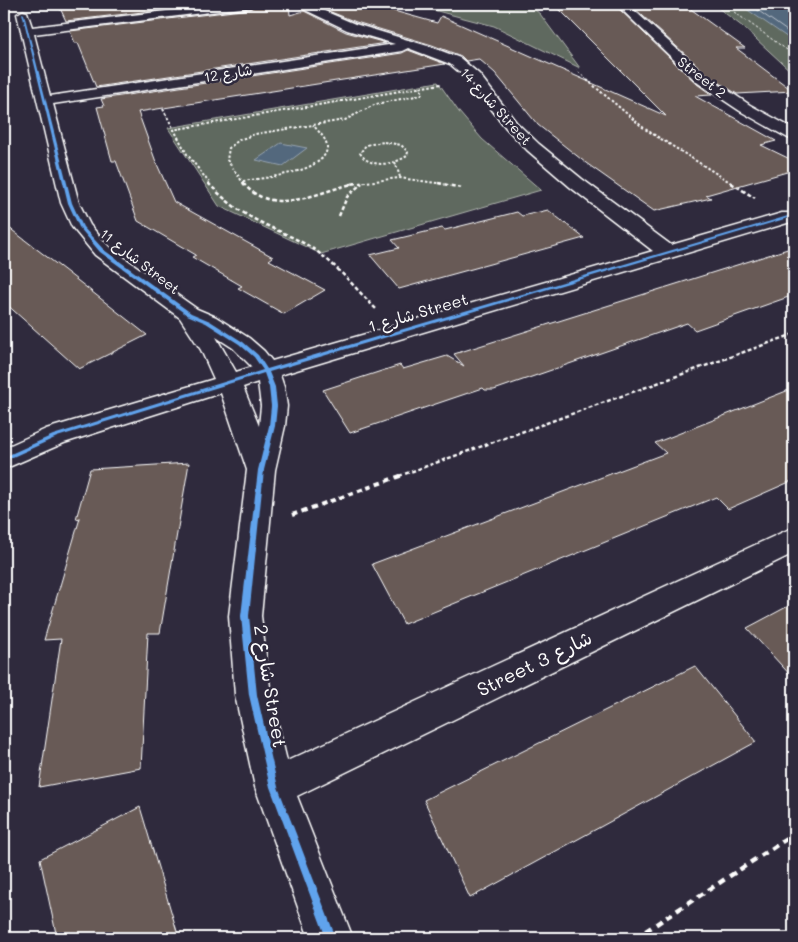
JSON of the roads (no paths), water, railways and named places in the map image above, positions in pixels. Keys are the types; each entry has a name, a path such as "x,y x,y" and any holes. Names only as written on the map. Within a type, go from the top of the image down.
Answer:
{"street":[{"path":"28,32 250,4"},
{"name":"شارع 14 Street","path":"299,4 351,27 443,55 456,61 474,77 511,125 533,147 576,183 669,253"},
{"name":"Street 2","path":"621,4 696,74 722,94 794,134"},
{"name":"شارع 11 Street","path":"23,14 70,203 81,227 102,251 189,314 208,322 241,343 256,356 266,371"},
{"name":"شارع 12","path":"45,101 411,46"},
{"path":"772,122 794,121"},
{"name":"شارع 1 Street","path":"10,451 266,371 789,217"},
{"name":"شارع 11 Street","path":"189,314 206,339 227,383"},
{"name":"شارع 2 Street","path":"266,371 272,387 274,406 272,426 261,470 245,616 253,695 274,787 332,938"},
{"name":"شارع 2 Street","path":"227,383 249,431 261,470"},
{"path":"4,471 10,451"},
{"name":"Street شارع 3","path":"274,787 794,539"}],"water":[{"path":"739,4 794,4 794,42"},
{"path":"281,143 307,148 283,166 256,160"}]}
